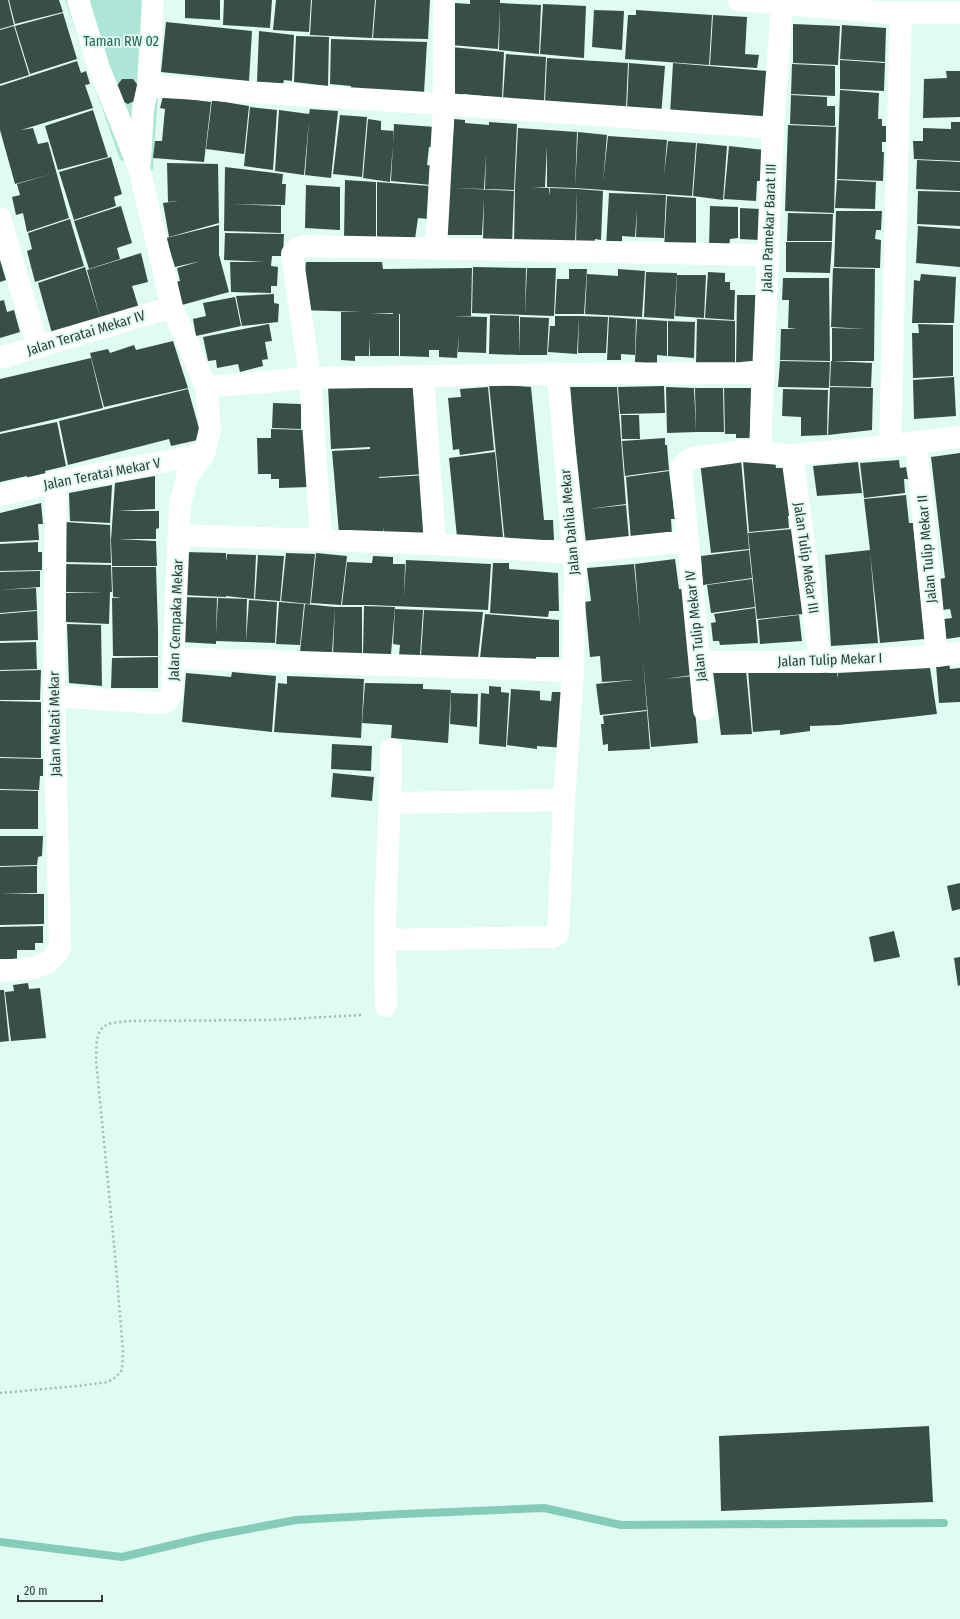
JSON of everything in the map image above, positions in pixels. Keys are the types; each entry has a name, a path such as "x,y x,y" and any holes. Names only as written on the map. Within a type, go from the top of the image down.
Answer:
{"street":[{"path":"78,0 99,68 140,168 172,307 206,387 210,429 204,454"},
{"path":"140,168 142,109 148,86 153,0"},
{"path":"436,249 444,104 444,0"},
{"path":"738,0 960,13"},
{"name":"Jalan Pamekar Barat III","path":"760,452 773,128 775,2"},
{"path":"890,446 893,8"},
{"path":"148,86 444,104 773,128"},
{"path":"0,218 38,348"},
{"path":"321,539 310,378 292,254 297,249 303,246 768,255"},
{"name":"Jalan Teratai Mekar IV","path":"0,358 38,348 172,307"},
{"path":"206,387 310,378 742,373 763,371"},
{"name":"Jalan Dahlia Mekar","path":"384,940 553,937 558,934 564,800 573,671 575,572 558,374"},
{"path":"423,377 435,544"},
{"name":"Jalan Tulip Mekar IV","path":"704,710 701,662 687,541 681,469 686,462 693,458 743,451 792,455 890,446 960,436"},
{"name":"Jalan Tulip Mekar II","path":"916,442 937,656"},
{"name":"Jalan Teratai Mekar V","path":"0,494 204,454"},
{"name":"Jalan Cempaka Mekar","path":"54,696 157,703 167,702 172,693 175,658 180,505 187,477 204,454"},
{"name":"Jalan Tulip Mekar III","path":"792,455 820,662"},
{"name":"Jalan Melati Mekar","path":"0,971 34,968 49,962 60,949 54,696 56,482"},
{"path":"179,535 435,544 574,553 687,541"},
{"name":"Jalan Tulip Mekar I","path":"701,662 820,662 937,656 960,653"},
{"path":"175,658 573,671"},
{"path":"386,1006 384,940 391,803 391,749"},
{"path":"391,803 564,800"}],"path":[{"path":"0,1393 108,1382 116,1377 122,1370 123,1351 115,1255 96,1060 99,1032 108,1024 128,1021 270,1020 352,1017 371,1014 386,1006"}],"green space":[{"name":"Taman RW 02","path":"65,0 164,0 153,170 120,160"}],"building":[{"path":"0,0 8,0 14,25 0,29"},
{"path":"9,0 59,0 63,12 15,24"},
{"path":"185,0 220,0 220,20 185,18"},
{"path":"224,0 272,0 270,28 223,25"},
{"path":"276,0 311,0 309,32 273,30"},
{"path":"312,0 375,0 372,38 310,35"},
{"path":"376,0 430,0 428,39 373,38"},
{"path":"470,0 500,0 500,3 541,5 539,54 499,50 500,7 498,49 451,45 455,3 470,4"},
{"path":"543,4 586,6 584,58 540,54"},
{"path":"594,10 624,11 622,50 592,47"},
{"path":"636,10 712,15 709,65 625,59 628,15 636,15"},
{"path":"63,13 77,59 30,74 15,26"},
{"path":"713,15 747,17 745,54 759,55 757,68 710,65"},
{"path":"166,22 252,31 249,81 161,72"},
{"path":"793,24 840,26 838,65 793,63"},
{"path":"842,25 886,28 885,62 840,59"},
{"path":"14,26 29,75 0,84 0,30"},
{"path":"259,31 294,35 292,81 284,80 283,84 257,82"},
{"path":"296,36 329,37 328,86 294,82"},
{"path":"331,39 427,42 424,93 351,90 351,86 330,84"},
{"path":"451,47 504,52 502,98 463,94 463,99 447,97"},
{"path":"506,54 546,57 544,102 503,98"},
{"path":"547,58 628,63 626,108 584,109 545,102"},
{"path":"840,60 885,63 884,91 840,89"},
{"path":"77,61 81,73 86,71 90,84 85,85 93,108 21,130 33,128 38,144 48,142 69,218 27,232 23,213 16,215 12,197 20,195 17,184 52,174 15,184 0,130 0,86"},
{"path":"629,63 665,66 661,116 627,109"},
{"path":"673,63 767,71 764,124 670,115"},
{"path":"792,64 835,66 835,96 791,94"},
{"path":"946,71 960,71 960,117 923,118 924,79 947,78"},
{"path":"122,79 133,79 140,88 138,99 128,104 117,99 115,88"},
{"path":"840,90 879,93 878,119 882,119 882,126 886,126 886,142 882,142 882,152 884,152 883,181 837,179"},
{"path":"791,95 827,97 827,106 835,106 835,126 790,124"},
{"path":"163,96 211,102 204,162 153,158 155,141 162,141 165,109 160,108"},
{"path":"212,100 249,106 244,154 206,149"},
{"path":"250,107 277,110 273,170 244,166"},
{"path":"310,109 338,111 331,178 305,175 309,120 304,175 275,171 279,110 309,114"},
{"path":"93,110 108,157 58,170 45,126"},
{"path":"340,115 367,117 362,177 333,174"},
{"path":"368,119 381,121 381,130 394,131 390,182 363,178"},
{"path":"454,119 465,120 465,123 489,125 489,122 517,124 514,190 485,189 486,154 484,189 454,188 514,191 512,245 483,243 484,198 482,235 445,235"},
{"path":"951,122 960,122 960,161 914,159 913,141 923,141 923,128 951,129"},
{"path":"394,124 435,127 434,147 429,147 427,165 433,166 431,185 391,181"},
{"path":"788,125 836,127 834,213 785,211"},
{"path":"518,128 577,132 575,188 547,187 547,146 545,187 532,187 549,188 549,196 550,188 577,189 575,245 514,246"},
{"path":"578,132 607,135 603,182 608,136 667,140 664,175 668,141 696,143 692,196 575,188"},
{"path":"697,143 727,146 723,200 693,196"},
{"path":"729,146 765,150 763,181 757,181 756,201 724,199"},
{"path":"111,157 122,194 114,197 116,206 74,220 59,172"},
{"path":"917,160 960,162 960,191 916,189"},
{"path":"167,163 218,164 219,223 169,237 163,203 178,201 168,202"},
{"path":"225,167 283,174 282,184 286,184 285,205 232,204 281,206 281,233 224,231"},
{"path":"345,180 376,182 376,241 344,238"},
{"path":"837,180 876,182 875,209 835,208"},
{"path":"377,182 430,186 428,219 418,218 415,239 377,239"},
{"path":"306,185 340,187 340,230 305,228"},
{"path":"577,189 603,191 601,240 595,239 595,246 576,245"},
{"path":"918,191 960,192 960,226 917,224"},
{"path":"609,193 666,195 664,238 636,237 637,209 635,237 622,236 622,248 606,247"},
{"path":"667,196 696,198 696,250 664,249"},
{"path":"121,206 132,243 117,248 120,259 89,269 74,221"},
{"path":"710,206 738,207 738,238 730,239 729,249 709,248"},
{"path":"740,208 760,209 759,240 740,239"},
{"path":"836,211 882,211 881,230 876,230 875,239 881,240 880,268 834,267"},
{"path":"788,213 833,214 832,241 787,241"},
{"path":"70,219 84,266 35,282 27,251 32,249 28,233"},
{"path":"219,225 219,255 229,292 182,305 175,282 180,281 177,268 201,261 175,267 166,238"},
{"path":"918,226 960,229 960,267 916,263"},
{"path":"225,233 284,234 283,256 272,256 271,266 278,267 277,286 271,286 271,293 231,292 230,262 264,262 224,260"},
{"path":"786,242 832,242 830,273 786,272"},
{"path":"141,253 148,282 132,286 141,315 53,337 38,283 85,267 101,320 87,270"},
{"path":"0,260 6,280 0,282"},
{"path":"306,262 382,262 383,269 472,268 471,316 453,316 487,317 486,353 458,352 459,333 457,358 439,357 439,350 429,350 429,357 400,356 399,314 399,356 370,356 369,336 369,356 355,356 355,361 341,360 341,312 361,312 301,310","holes":["370,313 393,313 393,314"]},
{"path":"473,267 526,268 525,315 472,313"},
{"path":"527,268 556,268 554,316 525,315"},
{"path":"833,268 875,269 874,361 832,361 832,328 866,329 831,327"},
{"path":"569,269 587,269 584,314 555,314 557,279 569,279"},
{"path":"618,269 645,271 642,317 585,314 587,274 618,276"},
{"path":"646,272 677,273 674,319 644,317"},
{"path":"708,272 725,273 725,282 730,282 730,290 735,290 734,320 705,318"},
{"path":"921,274 956,277 954,323 912,323 914,280 920,281"},
{"path":"677,275 706,275 704,318 675,316"},
{"path":"783,278 829,278 830,361 780,360 781,329 797,329 788,328 789,300 782,300"},
{"path":"274,294 274,303 279,304 278,322 242,326 236,296"},
{"path":"737,295 760,295 754,363 736,363"},
{"path":"235,297 241,326 196,336 193,319 206,316 203,303"},
{"path":"4,300 7,312 14,310 20,332 0,338 0,301"},
{"path":"490,315 519,316 520,355 489,354"},
{"path":"555,316 579,316 577,354 548,352 550,326 555,326"},
{"path":"579,316 608,317 606,353 578,353"},
{"path":"520,317 549,318 547,355 520,355"},
{"path":"609,317 636,319 635,355 621,354 621,360 607,360"},
{"path":"637,319 667,321 667,356 657,355 657,364 635,362"},
{"path":"697,319 735,321 735,367 696,364"},
{"path":"668,321 695,322 694,358 668,356"},
{"path":"269,324 272,341 265,342 268,359 262,360 263,366 240,372 238,364 217,368 216,360 208,361 203,337"},
{"path":"918,324 953,325 953,376 913,378 912,333 919,333"},
{"path":"173,341 188,388 104,407 90,353 108,349 110,353 134,345 136,350"},
{"path":"91,358 103,408 0,432 0,379"},
{"path":"780,361 830,362 829,388 778,387"},
{"path":"831,361 872,363 871,387 830,386"},
{"path":"954,377 956,416 914,419 913,380"},
{"path":"420,384 425,474 379,478 427,475 426,537 385,536 383,527 384,536 339,533 332,451 370,449 370,447 331,449 328,386"},
{"path":"489,384 531,387 544,520 553,520 554,540 543,540 544,545 505,543"},
{"path":"664,386 665,413 620,414 618,387"},
{"path":"488,387 494,450 460,455 459,449 453,450 448,398 461,397 460,389"},
{"path":"569,387 617,387 626,504 589,509 626,505 629,539 586,543"},
{"path":"666,387 694,388 696,432 667,433"},
{"path":"830,387 873,388 872,430 828,435"},
{"path":"695,388 723,388 724,432 696,432"},
{"path":"724,388 751,388 750,438 736,438 736,434 725,434"},
{"path":"188,389 202,439 171,446 169,439 68,465 59,421"},
{"path":"783,389 828,390 827,435 801,436 801,417 782,416"},
{"path":"273,403 301,404 301,429 272,428"},
{"path":"621,415 639,415 640,439 622,439"},
{"path":"57,422 66,466 45,471 46,477 28,482 27,476 0,482 0,434"},
{"path":"271,429 306,430 309,487 279,488 279,479 271,479 271,474 258,474 257,438 271,438"},
{"path":"665,438 669,470 625,476 622,441"},
{"path":"495,452 503,537 457,537 449,458"},
{"path":"960,453 960,637 946,639 944,619 952,618 950,609 942,610 939,579 945,578 931,457"},
{"path":"775,459 776,468 788,468 793,516 788,516 789,528 749,532 743,460"},
{"path":"741,460 749,549 711,553 700,462"},
{"path":"899,460 900,468 906,467 908,479 904,479 905,493 864,498 860,463"},
{"path":"858,462 862,493 817,496 813,466"},
{"path":"669,471 675,519 671,519 672,536 631,540 626,477"},
{"path":"155,476 155,509 117,511 159,511 159,528 156,529 156,539 118,539 156,541 157,566 112,566 111,540 115,483"},
{"path":"112,485 110,523 70,521 69,493"},
{"path":"906,495 909,523 913,523 925,639 880,643 870,552 878,643 831,646 825,555 870,550 864,499"},
{"path":"41,503 43,524 38,524 39,540 0,542 0,513"},
{"path":"65,522 110,525 111,563 65,562"},
{"path":"793,529 803,614 757,619 748,533"},
{"path":"38,542 38,552 42,552 42,570 0,571 0,544"},
{"path":"749,550 752,578 703,585 701,556"},
{"path":"184,552 226,553 226,562 227,554 256,555 254,599 226,596 183,595"},
{"path":"286,553 315,554 310,604 281,601"},
{"path":"316,553 347,556 341,605 311,603"},
{"path":"258,555 284,556 280,601 255,599"},
{"path":"373,556 393,557 393,564 405,564 404,597 406,560 491,564 488,610 342,605 347,562 372,563"},
{"path":"675,559 679,589 683,589 692,675 665,679 692,676 698,743 651,747 643,661 647,710 600,715 596,684 634,680 602,682 600,656 590,657 585,602 591,601 587,568 634,564 640,627 635,564"},
{"path":"493,563 509,563 509,569 558,573 559,611 549,611 548,617 490,613"},
{"path":"65,564 111,565 112,592 110,592 109,624 66,622 65,593 103,592 65,592"},
{"path":"112,567 156,567 158,656 113,656 112,598 122,598 113,597"},
{"path":"40,571 40,587 0,590 0,572"},
{"path":"752,579 755,607 711,613 707,585"},
{"path":"36,588 37,610 0,613 0,590"},
{"path":"183,597 217,598 216,636 218,598 247,599 246,642 216,641 216,644 182,642"},
{"path":"249,600 277,602 275,643 246,642"},
{"path":"279,602 304,604 300,645 276,644"},
{"path":"305,604 335,607 332,652 300,652"},
{"path":"364,606 395,607 391,654 363,654"},
{"path":"335,607 362,607 362,653 333,653"},
{"path":"755,608 758,643 720,645 719,641 713,641 711,623 716,622 714,614"},
{"path":"395,609 423,610 420,656 399,655 400,645 393,644"},
{"path":"424,610 483,612 478,658 421,656"},
{"path":"37,611 38,640 0,641 0,614"},
{"path":"485,614 559,620 559,657 536,657 536,661 480,658"},
{"path":"799,615 802,641 760,644 758,620"},
{"path":"67,624 101,625 102,686 69,683"},
{"path":"36,642 37,669 0,670 0,643"},
{"path":"158,657 158,688 111,688 112,658"},
{"path":"949,663 950,669 960,668 960,702 939,703 936,665"},
{"path":"826,668 827,673 837,673 838,678 838,673 930,668 937,714 839,725 810,726 810,731 780,735 780,730 753,732 748,670"},
{"path":"41,670 40,700 0,700 0,671"},
{"path":"746,670 752,734 721,735 713,671"},
{"path":"232,672 276,676 272,732 182,722 186,673 231,677"},
{"path":"287,676 364,679 361,738 274,732 278,683 287,684"},
{"path":"365,683 423,684 423,689 451,690 448,743 391,738 392,725 362,723"},
{"path":"489,686 501,687 501,692 509,693 506,747 479,744 481,693 489,694"},
{"path":"511,689 540,691 540,700 551,701 552,692 565,692 565,748 537,746 537,749 507,745"},
{"path":"451,693 478,694 477,727 450,724"},
{"path":"0,701 41,702 41,758 0,757"},
{"path":"647,711 650,749 608,751 608,744 603,745 601,724 604,724 603,716"},
{"path":"332,744 372,746 371,771 331,769"},
{"path":"0,758 43,759 43,776 40,776 39,790 0,789"},
{"path":"333,773 374,777 372,801 331,797"},
{"path":"0,790 38,791 38,829 0,829"},
{"path":"0,836 43,836 42,856 38,857 37,865 0,866"},
{"path":"37,866 37,893 0,894 0,867"},
{"path":"960,883 960,909 952,911 947,886"},
{"path":"0,894 44,894 44,924 0,925"},
{"path":"43,926 43,943 35,943 35,950 17,950 17,959 0,959 0,927"},
{"path":"894,931 900,957 874,962 869,937"},
{"path":"960,957 960,985 958,986 954,958"},
{"path":"28,983 29,989 40,988 46,1038 11,1041 5,992 14,991 13,985"},
{"path":"0,990 4,990 9,1041 0,1042"},
{"path":"929,1426 933,1502 721,1511 719,1436"}],"waterway":[{"path":"0,1542 122,1557 206,1537 296,1520 544,1508 621,1525 944,1523"}]}
